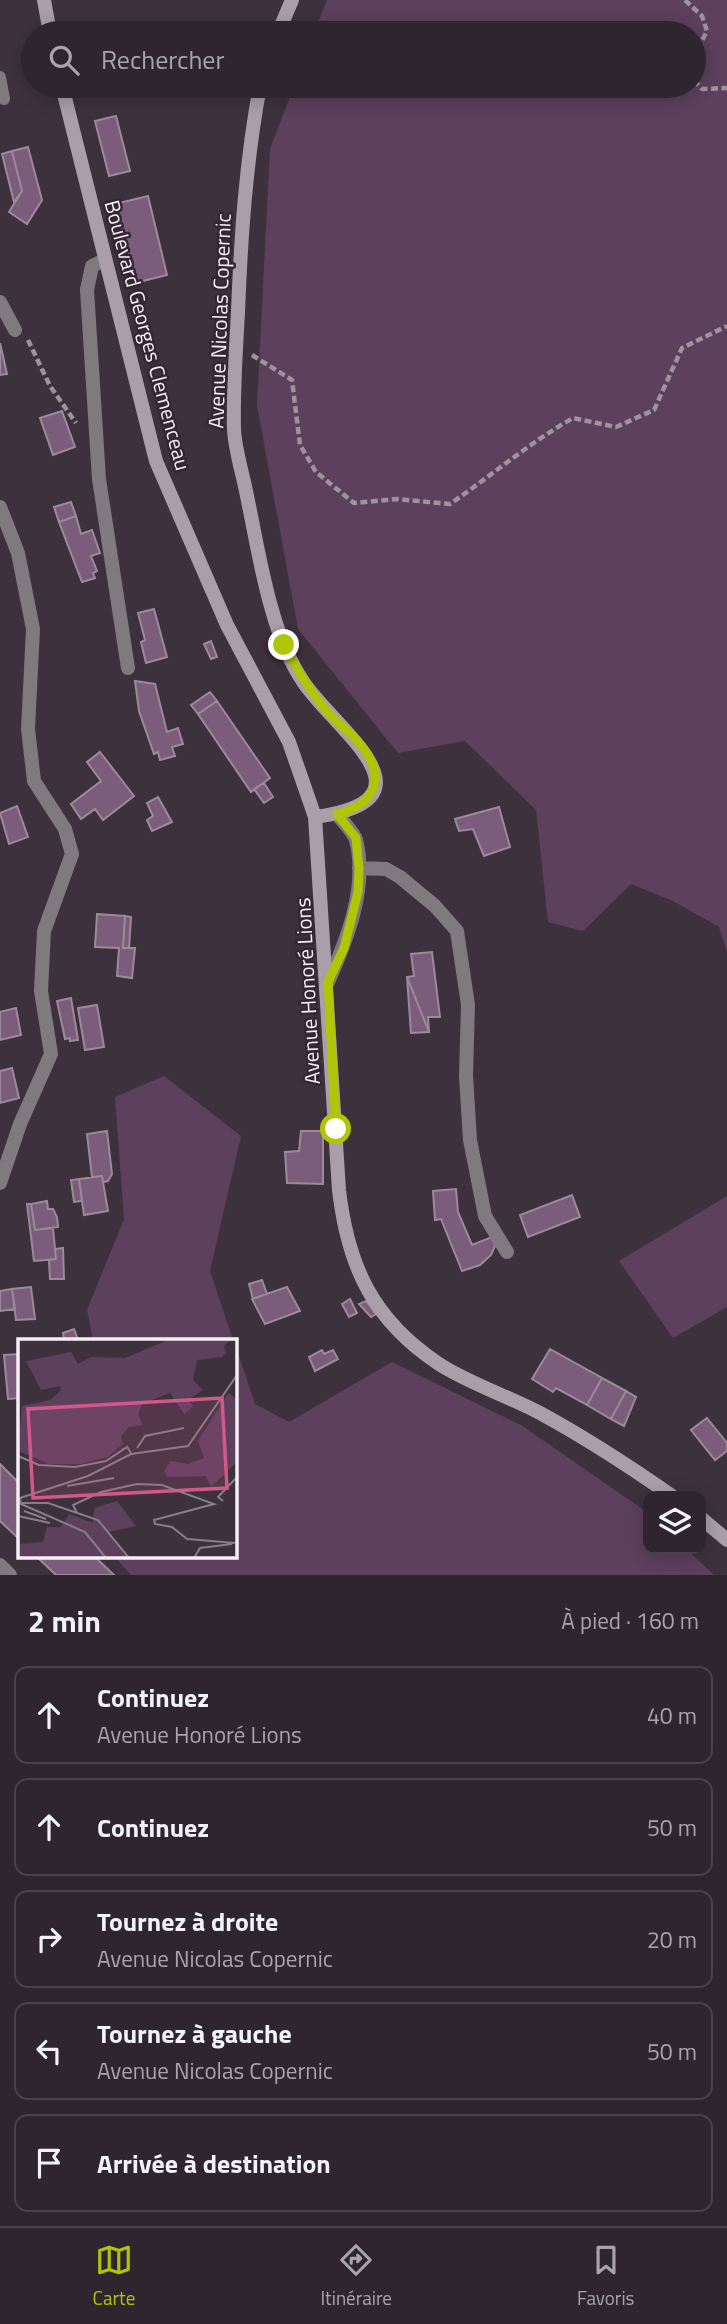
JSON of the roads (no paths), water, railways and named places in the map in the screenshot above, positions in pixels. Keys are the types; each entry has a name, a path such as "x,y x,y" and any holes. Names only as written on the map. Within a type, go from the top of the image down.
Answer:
{"main road":[{"path":"44,0 48,21"},
{"path":"283,21 292,0"},
{"name":"Boulevard Georges Clemenceau","path":"65,98 156,461 227,625 289,742 315,817"},
{"name":"Avenue Nicolas Copernic","path":"258,98 248,149 236,346 234,431 271,610 284,645 303,682 330,715 361,745 372,763 375,782 370,799 354,810 315,817"},
{"name":"Avenue Honoré Lions","path":"315,817 344,1234 358,1276 378,1308 406,1338 440,1364 593,1443 665,1491"},
{"path":"706,1522 727,1540"}],"street":[{"path":"105,260 92,266 86,290 99,479 128,668"},
{"path":"0,302 16,330"},
{"path":"0,507 18,553 33,629 28,729 34,781 65,829 72,854 44,931 41,991 51,1054 20,1124 0,1183"},
{"path":"328,982 344,948 358,892 356,838 337,814"},
{"path":"359,868 386,869 400,877 435,906 457,931 468,1005 466,1076 471,1140 485,1216 507,1252"},
{"path":"0,1565 10,1575"}],"lane":[{"path":"0,77 4,99"}]}
